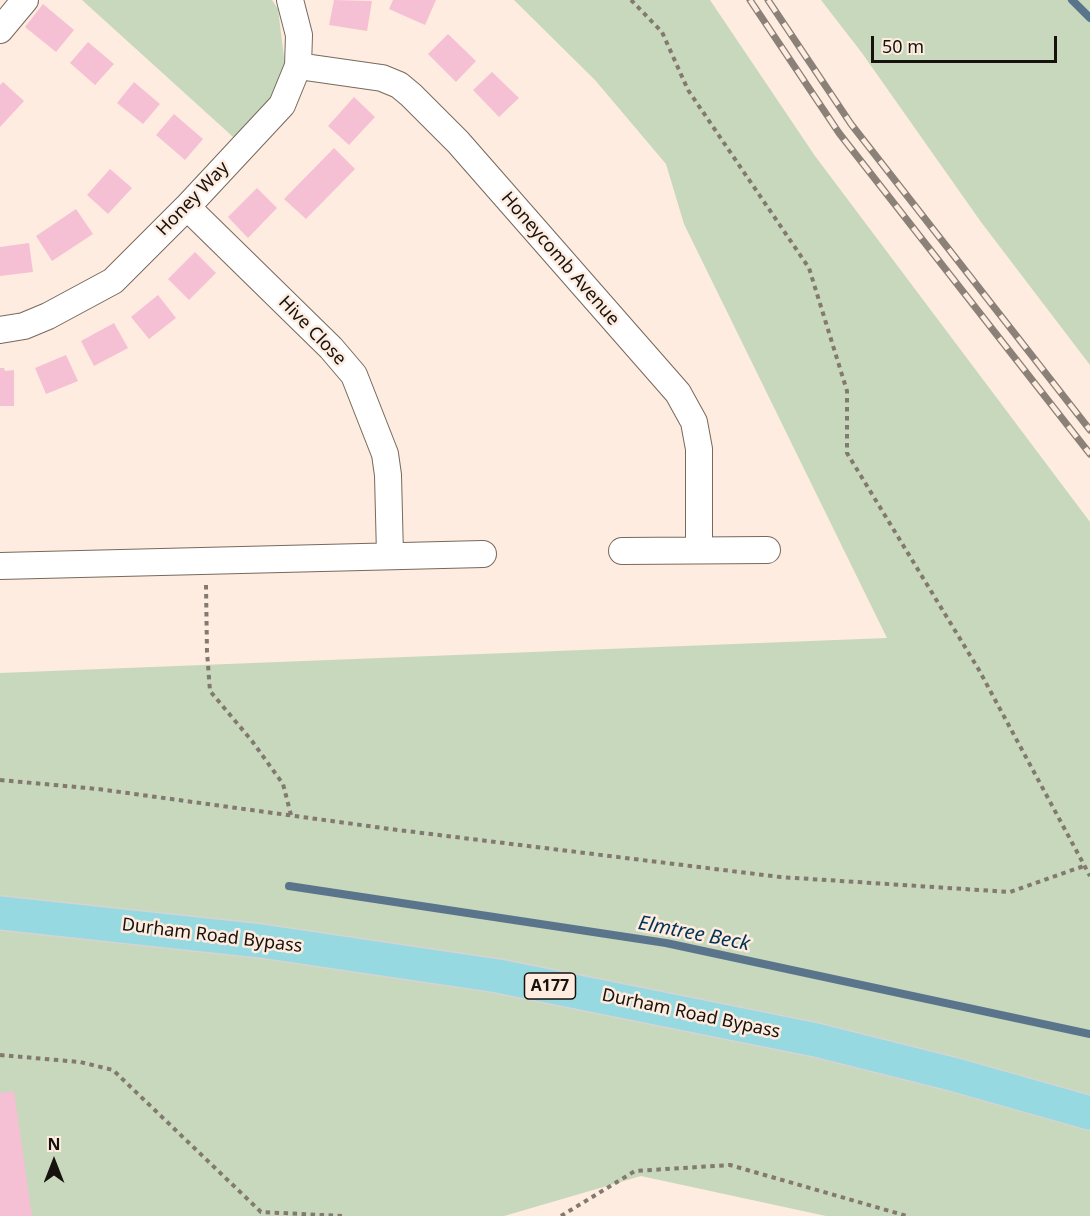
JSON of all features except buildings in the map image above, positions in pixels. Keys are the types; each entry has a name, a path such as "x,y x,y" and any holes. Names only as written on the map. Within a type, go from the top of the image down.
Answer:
{"main road":[{"name":"Durham Road Bypass","path":"0,913 261,941 498,976 816,1040 962,1077 1090,1113"}],"street":[{"path":"1,28 25,0"},
{"name":"Honey Way","path":"0,330 24,326 48,316 112,281 187,207 282,105 298,66 299,35 290,0"},
{"name":"Honeycomb Avenue","path":"298,66 382,78 399,85 411,95 458,142 678,393 694,422 699,449 699,550"},
{"name":"Hive Close","path":"187,207 331,348 354,375 385,454 388,475 390,555"},
{"path":"622,550 767,550"},
{"path":"0,566 483,554"}],"path":[{"path":"631,0 662,32 688,90 809,268 847,391 847,453 980,670 1090,876"},
{"path":"206,560 207,652 210,691 252,741 283,784 291,815"},
{"path":"0,780 98,789 780,877 1010,892 1084,866"},
{"path":"0,1055 80,1062 113,1070 261,1212 342,1216"},
{"path":"561,1216 635,1171 730,1165 907,1216"}],"green space":[{"path":"82,0 272,0 278,9 286,73 242,145"},
{"path":"514,0 710,0 815,156 1090,522 1090,1216 826,1216 641,1176 504,1216 0,1216 0,673 887,638 684,224 666,164 595,80"},
{"path":"821,0 1090,0 1090,365 981,222 862,53"}],"waterway":[{"path":"1072,0 1090,18"},
{"name":"Elmtree Beck","path":"289,886 666,943 1090,1034"}],"railway":[{"path":"750,0 839,133 1090,454"},
{"path":"768,0 851,124 1090,430"}]}
